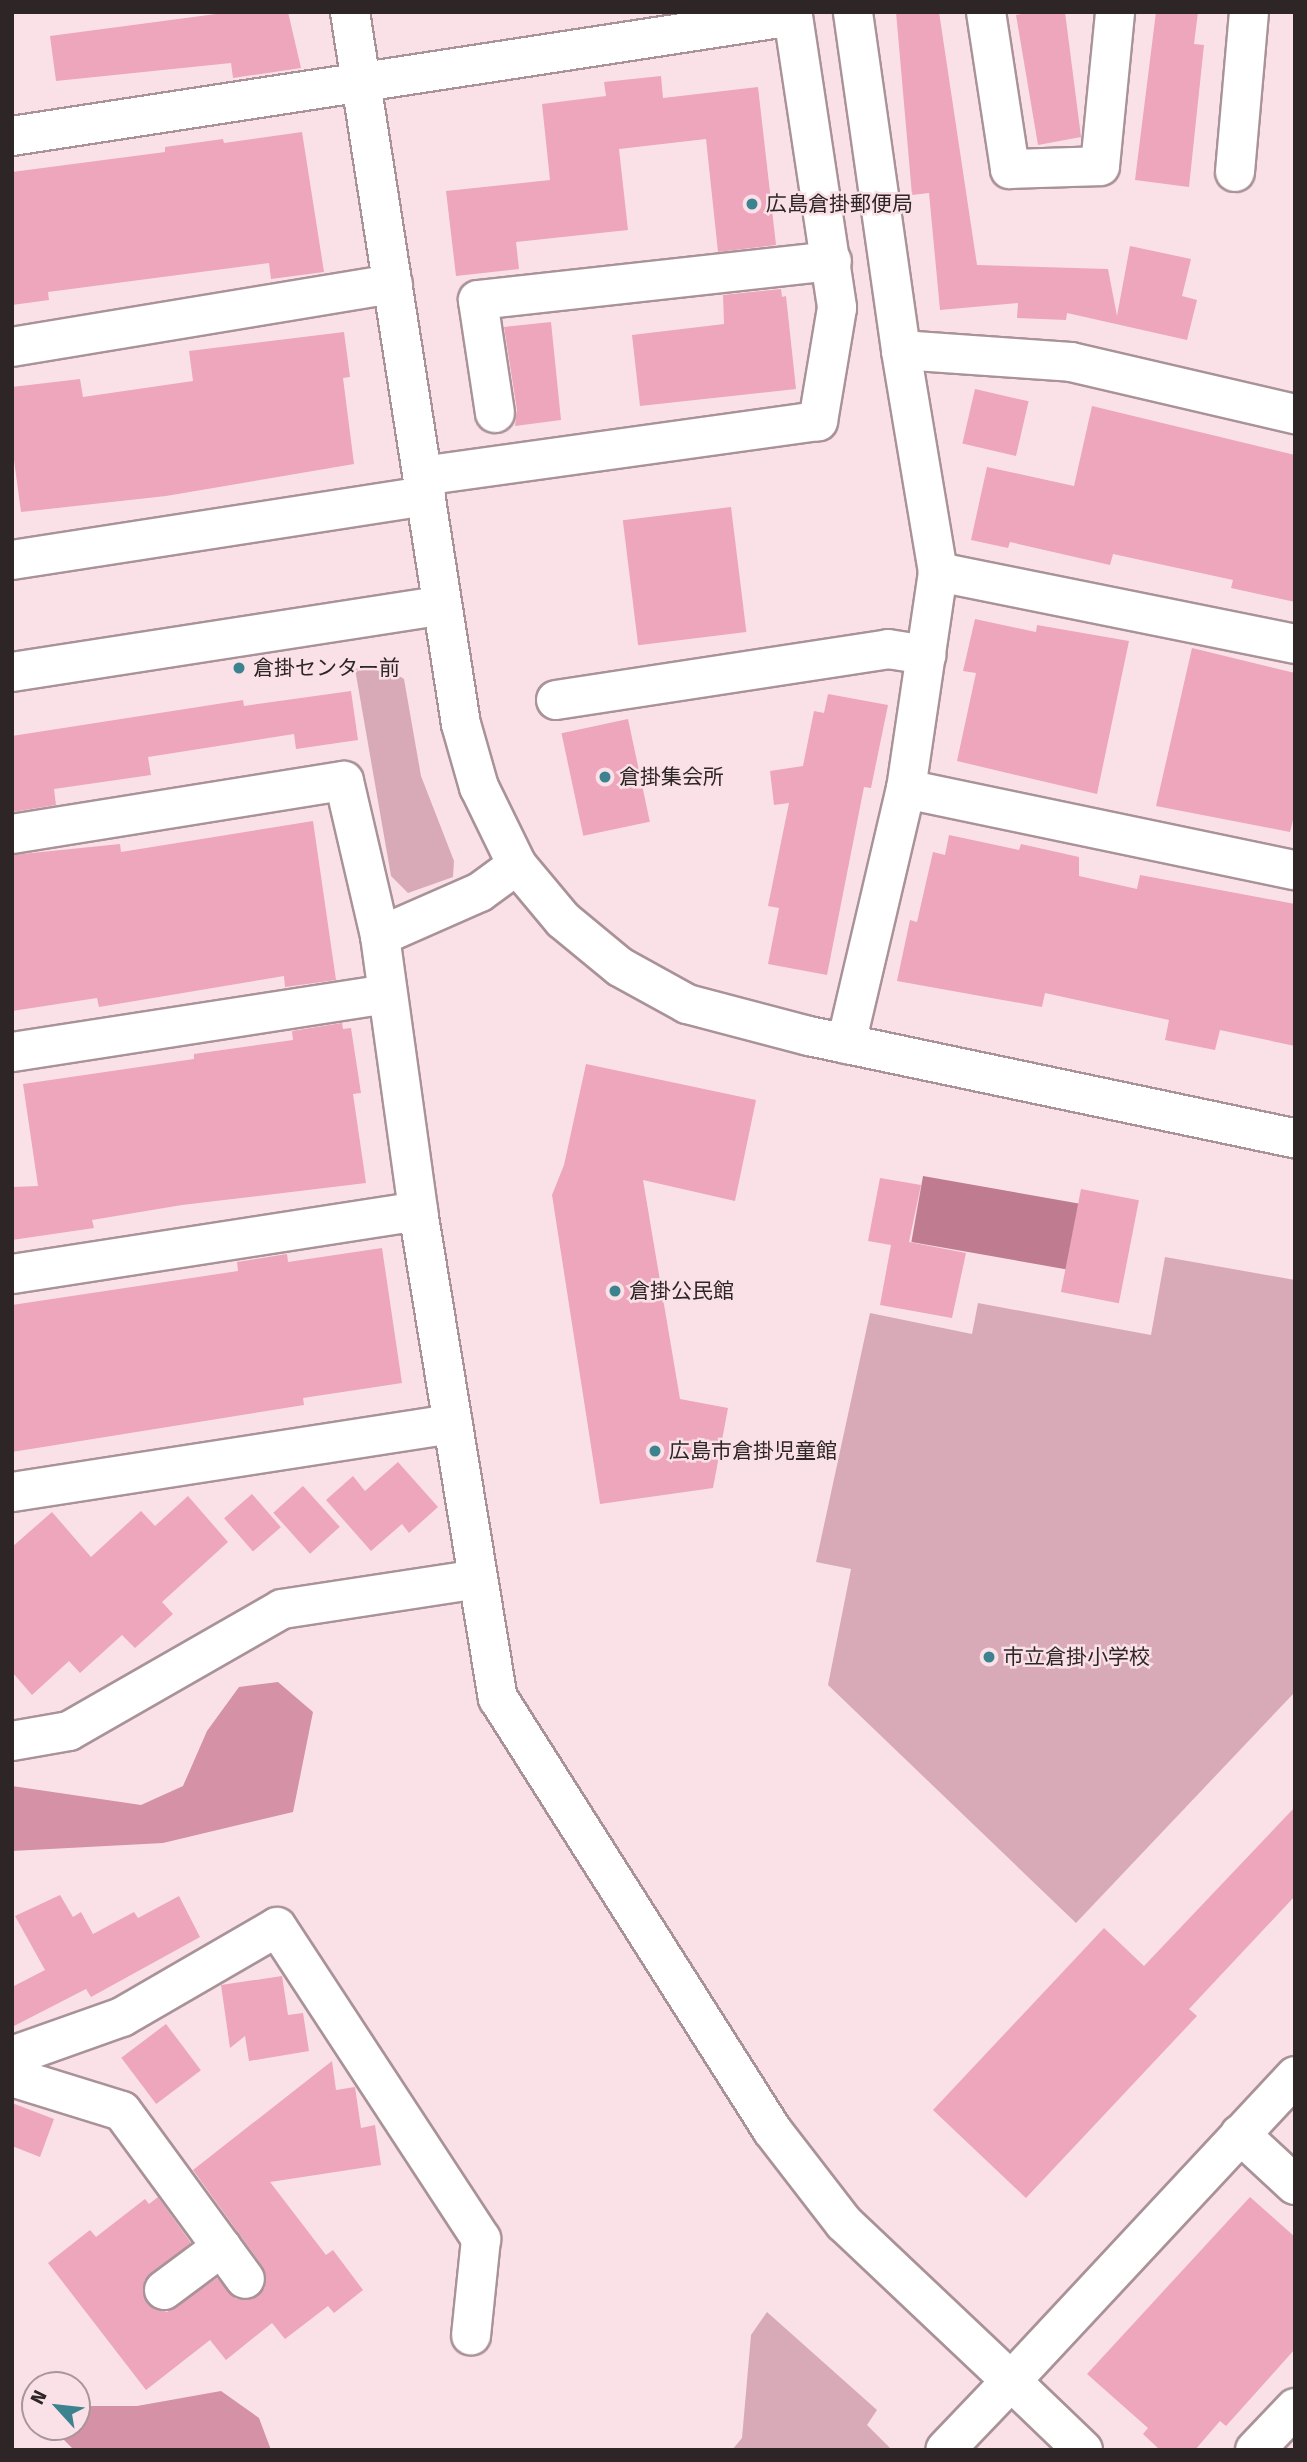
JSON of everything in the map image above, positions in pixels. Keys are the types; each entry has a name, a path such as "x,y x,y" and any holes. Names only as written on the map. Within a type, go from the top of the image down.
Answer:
{"street":[{"path":"350,12 424,486 440,606 461,724 479,787 517,865 563,920 610,959 687,1004 846,1044 1295,1138"},
{"path":"846,1044 906,789 928,655 938,572 901,350 853,12"},
{"path":"986,12 1010,169 1101,166 1115,12"},
{"path":"1235,172 1249,12"},
{"path":"12,136 361,80 793,16 837,308 818,421 424,486 12,560"},
{"path":"495,413 478,300 832,261"},
{"path":"12,347 393,284"},
{"path":"901,350 1071,362 1295,414"},
{"path":"938,572 1295,644"},
{"path":"12,672 440,606"},
{"path":"556,700 888,649 928,655"},
{"path":"12,834 344,782 380,936 385,994 418,1211 498,1698 772,2130 844,2223 1083,2450"},
{"path":"906,789 1295,870"},
{"path":"380,936 481,892 517,865"},
{"path":"12,1052 385,994"},
{"path":"12,1274 418,1211"},
{"path":"12,1492 453,1424"},
{"path":"12,1741 69,1731 282,1609 478,1579"},
{"path":"12,2056 122,2017 277,1927 481,2239 471,2335"},
{"path":"945,2450 1295,2076"},
{"path":"12,2077 122,2111 245,2279"},
{"path":"1240,2134 1295,2185"},
{"path":"164,2290 222,2247"},
{"path":"1255,2450 1295,2408"}],"shaded area":[{"path":"378,663 404,679 421,776 454,861 453,877 408,893 391,876 355,669"},
{"path":"923,1176 1079,1203 1067,1269 911,1242"},
{"path":"1165,1257 1295,1280 1295,1692 1076,1923 828,1685 851,1569 816,1562 870,1313 972,1334 978,1303 1151,1335"},
{"path":"278,1682 313,1712 293,1812 163,1843 12,1851 12,1786 141,1805 183,1786 207,1731 239,1687"},
{"path":"767,2312 877,2410 867,2425 892,2450 732,2450 742,2438 751,2335"},
{"path":"221,2391 259,2418 271,2450 74,2450 65,2441 91,2441 91,2406 137,2406"}],"building":[{"path":"231,12 288,12 301,68 233,78 231,63 56,81 50,36"},
{"path":"896,12 939,12 977,265 1108,269 1117,316 1130,246 1191,259 1182,296 1197,300 1187,340 1067,313 1066,320 1017,318 1018,303 940,310 929,193 912,195"},
{"path":"1065,12 1081,137 1038,145 1016,15"},
{"path":"1156,12 1198,12 1194,44 1204,45 1189,187 1135,180"},
{"path":"661,76 663,98 758,87 776,245 718,252 706,139 619,149 628,230 516,242 519,269 456,276 446,191 550,180 542,104 606,96 604,82"},
{"path":"302,132 324,272 271,279 269,263 48,292 49,300 12,305 12,172 165,152 165,147 223,139 224,143"},
{"path":"781,289 782,297 786,296 796,389 640,406 632,335 724,324 723,295"},
{"path":"551,322 561,420 515,426 517,410 504,327"},
{"path":"344,332 350,377 343,378 354,464 166,496 21,512 12,445 12,387 80,379 83,397 193,381 189,351"},
{"path":"975,389 1029,401 1016,456 962,444"},
{"path":"1092,406 1295,455 1295,602 1231,588 1233,580 1113,554 1110,565 1010,542 1008,548 971,540 987,467 1074,486"},
{"path":"731,507 746,632 638,645 623,520"},
{"path":"975,619 1036,632 1037,625 1129,641 1097,794 957,761 976,673 963,671"},
{"path":"1192,648 1295,673 1295,812 1290,832 1156,806"},
{"path":"351,691 358,740 296,749 294,734 148,757 151,775 54,789 56,805 12,812 12,736 243,700 244,706"},
{"path":"828,694 888,705 871,788 864,787 827,975 768,964 779,908 768,906 789,803 774,805 770,771 803,766 814,711 824,713"},
{"name":"倉掛集会所","path":"628,719 650,822 583,836 561,733"},
{"path":"313,821 336,980 285,987 284,976 99,1007 97,998 12,1011 12,855 120,844 121,852"},
{"path":"949,835 1019,850 1021,844 1079,857 1079,876 1137,889 1140,875 1295,904 1295,1046 1220,1030 1215,1050 1165,1040 1169,1020 1045,993 1042,1007 897,981 910,920 917,922 933,852 945,855"},
{"path":"342,1023 343,1029 351,1028 361,1093 353,1094 366,1183 182,1205 92,1220 94,1228 12,1240 12,1187 38,1186 23,1084 194,1059 194,1054 293,1040 292,1031"},
{"path":"586,1064 756,1100 735,1201 643,1180 680,1399 728,1408 713,1488 600,1504 552,1195 564,1165"},
{"path":"880,1178 921,1185 909,1242 966,1253 952,1318 880,1305 891,1245 868,1241"},
{"path":"1081,1189 1139,1200 1119,1303 1061,1292"},
{"path":"382,1248 402,1383 303,1398 304,1405 12,1452 12,1305 238,1271 237,1262 287,1254 288,1262"},
{"path":"398,1462 438,1507 409,1533 402,1524 371,1551 326,1500 353,1476 365,1491"},
{"path":"303,1486 340,1527 310,1554 273,1513"},
{"path":"252,1494 281,1527 253,1551 224,1518"},
{"path":"188,1496 228,1542 162,1602 173,1614 135,1648 122,1635 80,1673 69,1661 32,1695 12,1672 12,1547 52,1512 91,1557 141,1511 155,1526"},
{"path":"1295,1807 1295,1896 1189,2009 1197,2016 1026,2198 933,2110 1104,1928 1144,1966"},
{"path":"60,1895 73,1917 81,1912 93,1934 134,1912 138,1918 179,1896 200,1937 91,1997 86,1989 12,2027 12,1987 45,1970 15,1916"},
{"path":"282,1976 288,2015 303,2013 309,2051 249,2061 245,2036 230,2048 221,1985"},
{"path":"166,2024 201,2070 156,2104 121,2058"},
{"path":"332,2061 336,2090 355,2087 361,2128 375,2125 381,2165 270,2182 326,2255 333,2250 363,2290 334,2313 328,2306 285,2339 272,2323 226,2360 210,2340 146,2390 48,2263 90,2230 96,2237 145,2199 149,2204 158,2197 191,2243 144,2281 147,2304 167,2312 217,2278 236,2299 257,2297 265,2287 263,2267 193,2170"},
{"path":"12,2103 54,2119 40,2157 12,2146"},
{"path":"1250,2197 1295,2237 1295,2349 1226,2426 1220,2421 1195,2450 1160,2450 1143,2434 1148,2428 1087,2374"}],"place":[{"name":"広島倉掛郵便局","path":"752,204"},
{"name":"倉掛センター前","path":"239,668"},
{"name":"倉掛集会所","path":"605,777"},
{"name":"倉掛公民館","path":"615,1291"},
{"name":"広島市倉掛児童館","path":"655,1451"},
{"name":"市立倉掛小学校","path":"989,1657"}]}
